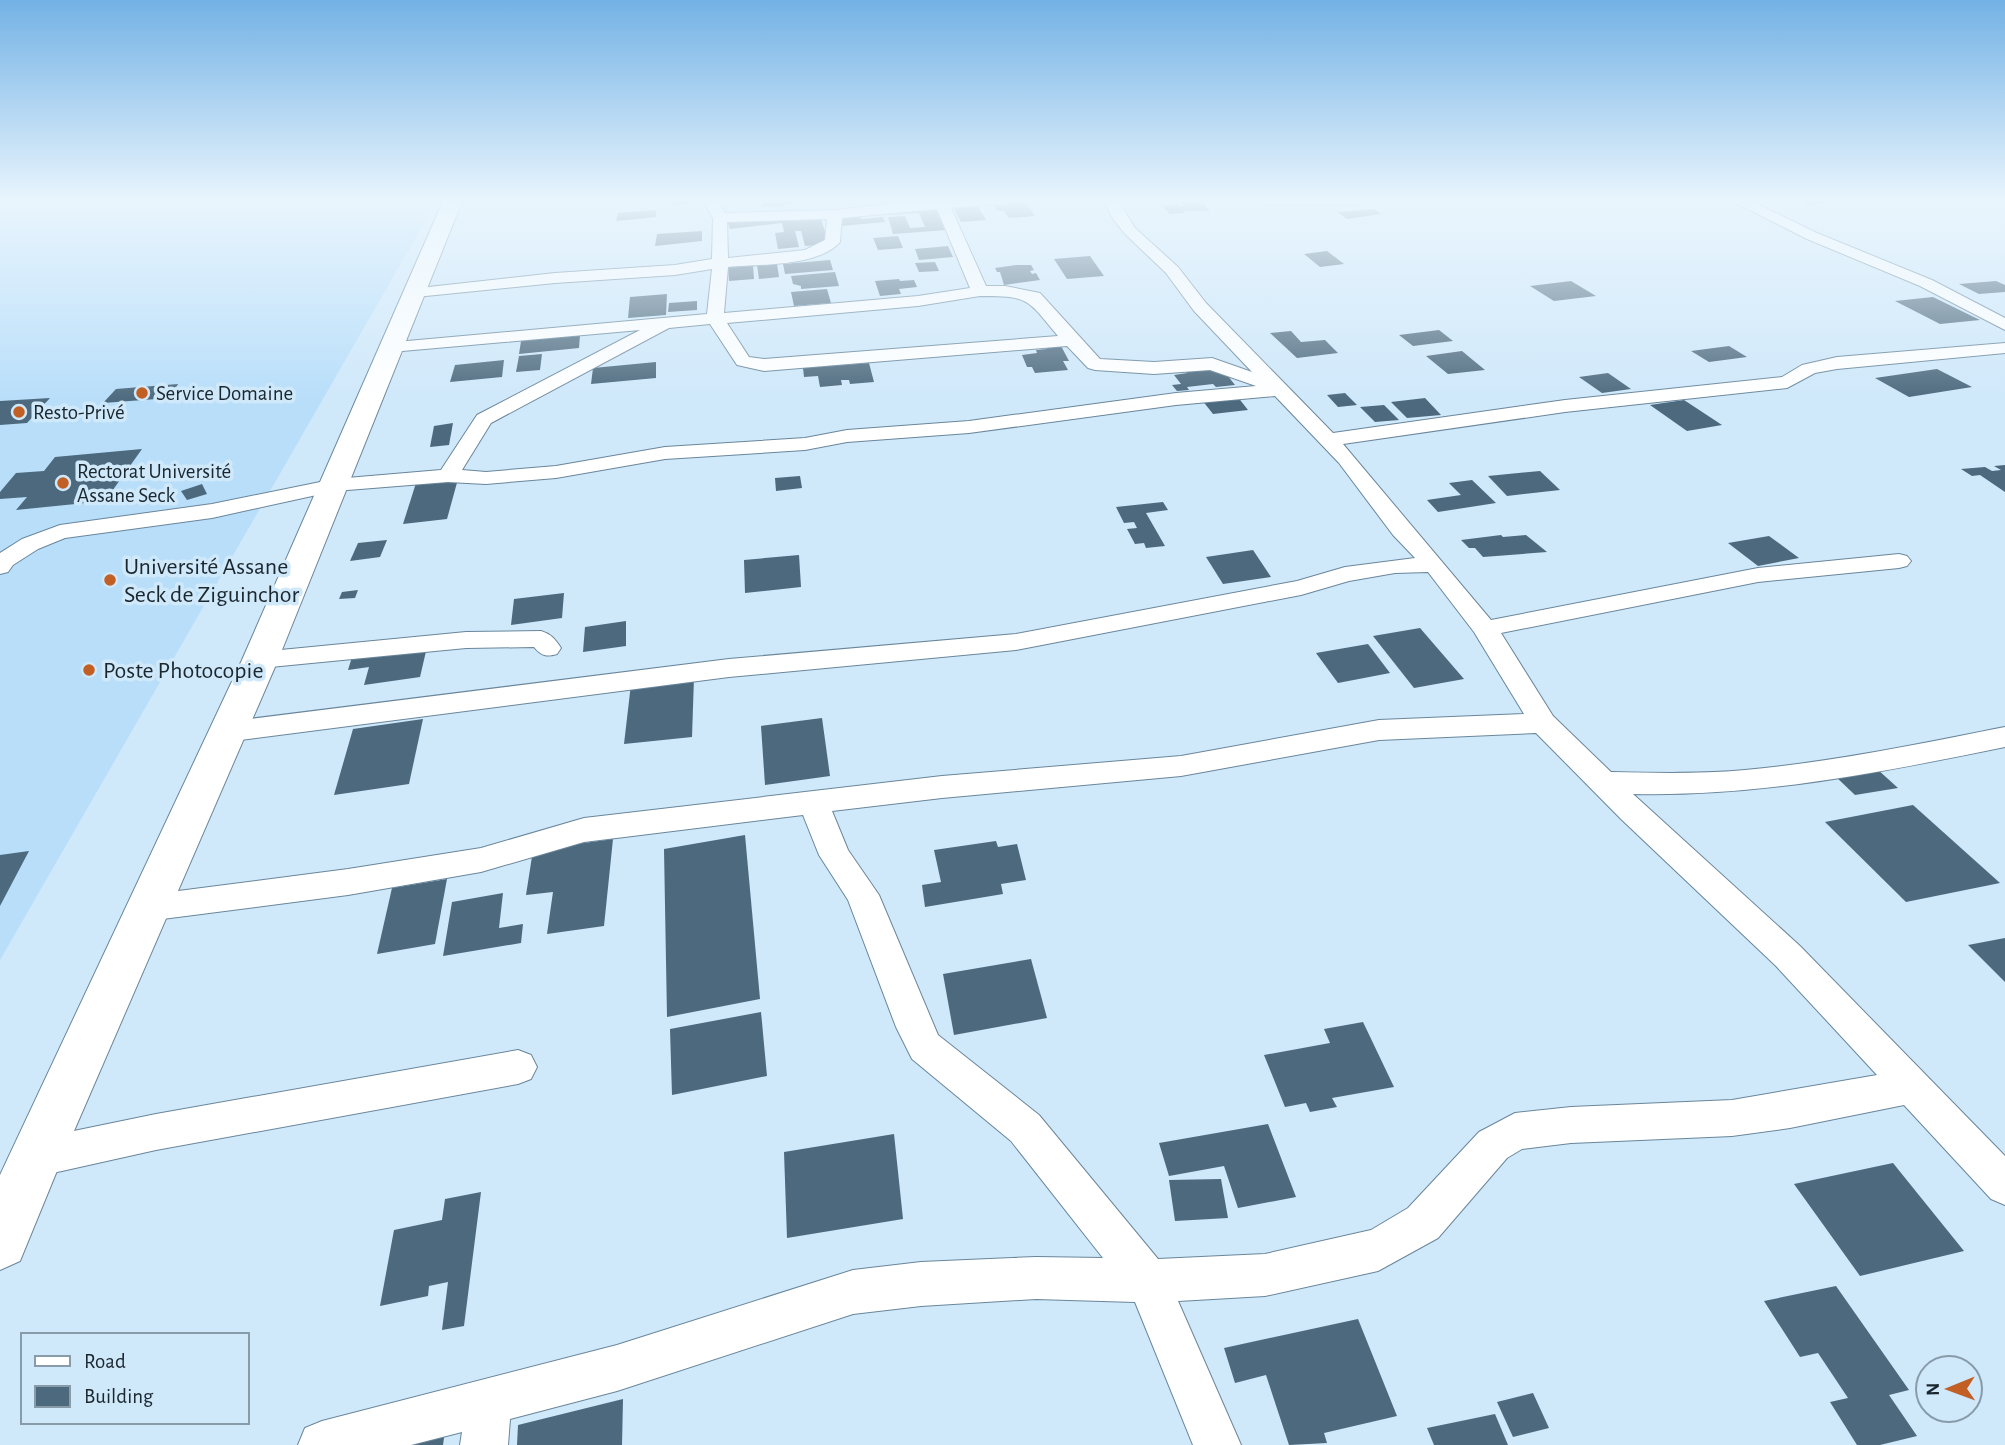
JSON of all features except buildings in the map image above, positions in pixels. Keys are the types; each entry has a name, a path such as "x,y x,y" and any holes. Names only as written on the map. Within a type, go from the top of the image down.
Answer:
{"street":[{"path":"0,1241 34,1158 225,732 260,660 426,266"},
{"path":"416,292 698,266"},
{"path":"720,266 715,318 743,361 758,365 1072,340"},
{"path":"969,266 980,291"},
{"path":"1168,266 1200,307 1328,440 1401,530 1435,565 1485,629 1543,723 1788,956 2005,1185"},
{"path":"1886,266 1926,283 2005,325"},
{"path":"391,347 918,301 980,291 1005,291 1034,297 1095,364 1107,407"},
{"path":"448,476 484,419 671,322"},
{"path":"1328,440 1565,406 1787,382 1809,369 1837,363 2005,348"},
{"path":"1095,364 1154,368 1212,364 1282,390"},
{"path":"0,567 5,560 30,544 60,533 212,511 335,485 448,476 486,478 556,472 665,453 805,444 846,436 969,427 1107,407 1282,390"},
{"path":"1485,629 1758,575 1899,561"},
{"path":"225,732 729,668 1016,642 1301,588 1345,575 1395,566 1435,565"},
{"path":"260,660 466,640 541,639 548,648"},
{"path":"147,908 348,882 481,860 584,830 942,787 1181,766 1379,730 1543,723"},
{"path":"1604,783 1705,783 1788,774 1908,757 2005,737"},
{"path":"813,802 835,855 863,895 914,1027 925,1047 1025,1128 1149,1281 1217,1445"},
{"path":"34,1158 156,1132 518,1067"},
{"path":"322,1445 486,1423 630,1364 853,1292 921,1284 1036,1278 1149,1281 1265,1275 1378,1250 1423,1223 1493,1145 1515,1131 1571,1125 1732,1118 1790,1110 1912,1086"}],"shaded area":[{"name":"Université Assane Seck de Ziguinchor","path":"0,266 399,266 0,960"}],"place":[{"name":"Service Domaine","path":"142,393"},
{"name":"Resto-Privé","path":"19,412"},
{"name":"Rectorat Université Assane Seck","path":"63,483"},
{"name":"Université Assane Seck de Ziguinchor","path":"110,580"},
{"name":"Poste Photocopie","path":"89,670"}]}
